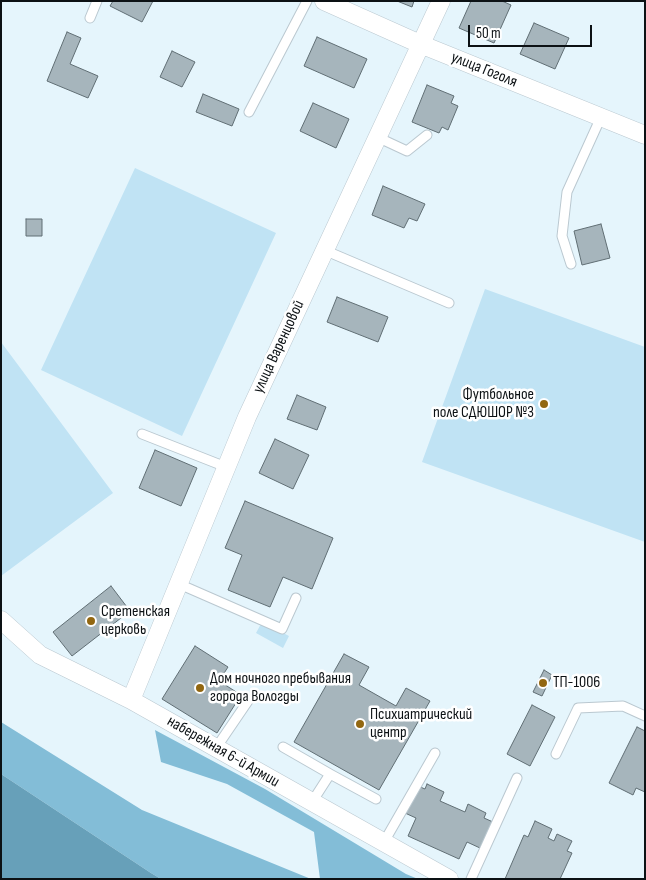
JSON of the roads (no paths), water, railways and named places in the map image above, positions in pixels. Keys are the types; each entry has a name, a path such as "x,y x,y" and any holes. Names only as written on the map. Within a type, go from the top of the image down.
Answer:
{"street":[{"name":"улица Гоголя","path":"324,1 420,44 645,135"},
{"name":"улица Варенцовой","path":"131,700 247,417 441,1"},
{"name":"набережная 6-й Армии","path":"1,620 40,656 131,700 449,879"}],"lane":[{"path":"90,18 97,1"},
{"path":"249,112 306,1"},
{"path":"571,264 562,236 567,192 601,117"},
{"path":"377,137 407,151 427,135"},
{"path":"324,250 449,303"},
{"path":"142,434 226,467"},
{"path":"178,584 282,629 296,598"},
{"path":"216,748 248,701"},
{"path":"556,754 578,708 623,706 645,716"},
{"path":"283,747 376,799"},
{"path":"384,842 435,753"},
{"path":"312,802 330,774"},
{"path":"471,879 517,778"}],"place":[{"name":"Футбольное поле СДЮШОР №3","path":"544,404"},
{"name":"Сретенская церковь","path":"91,621"},
{"name":"ТП-1006","path":"543,683"},
{"name":"Дом ночного пребывания города Вологды","path":"200,688"},
{"name":"Психиатрический центр","path":"360,724"}]}
